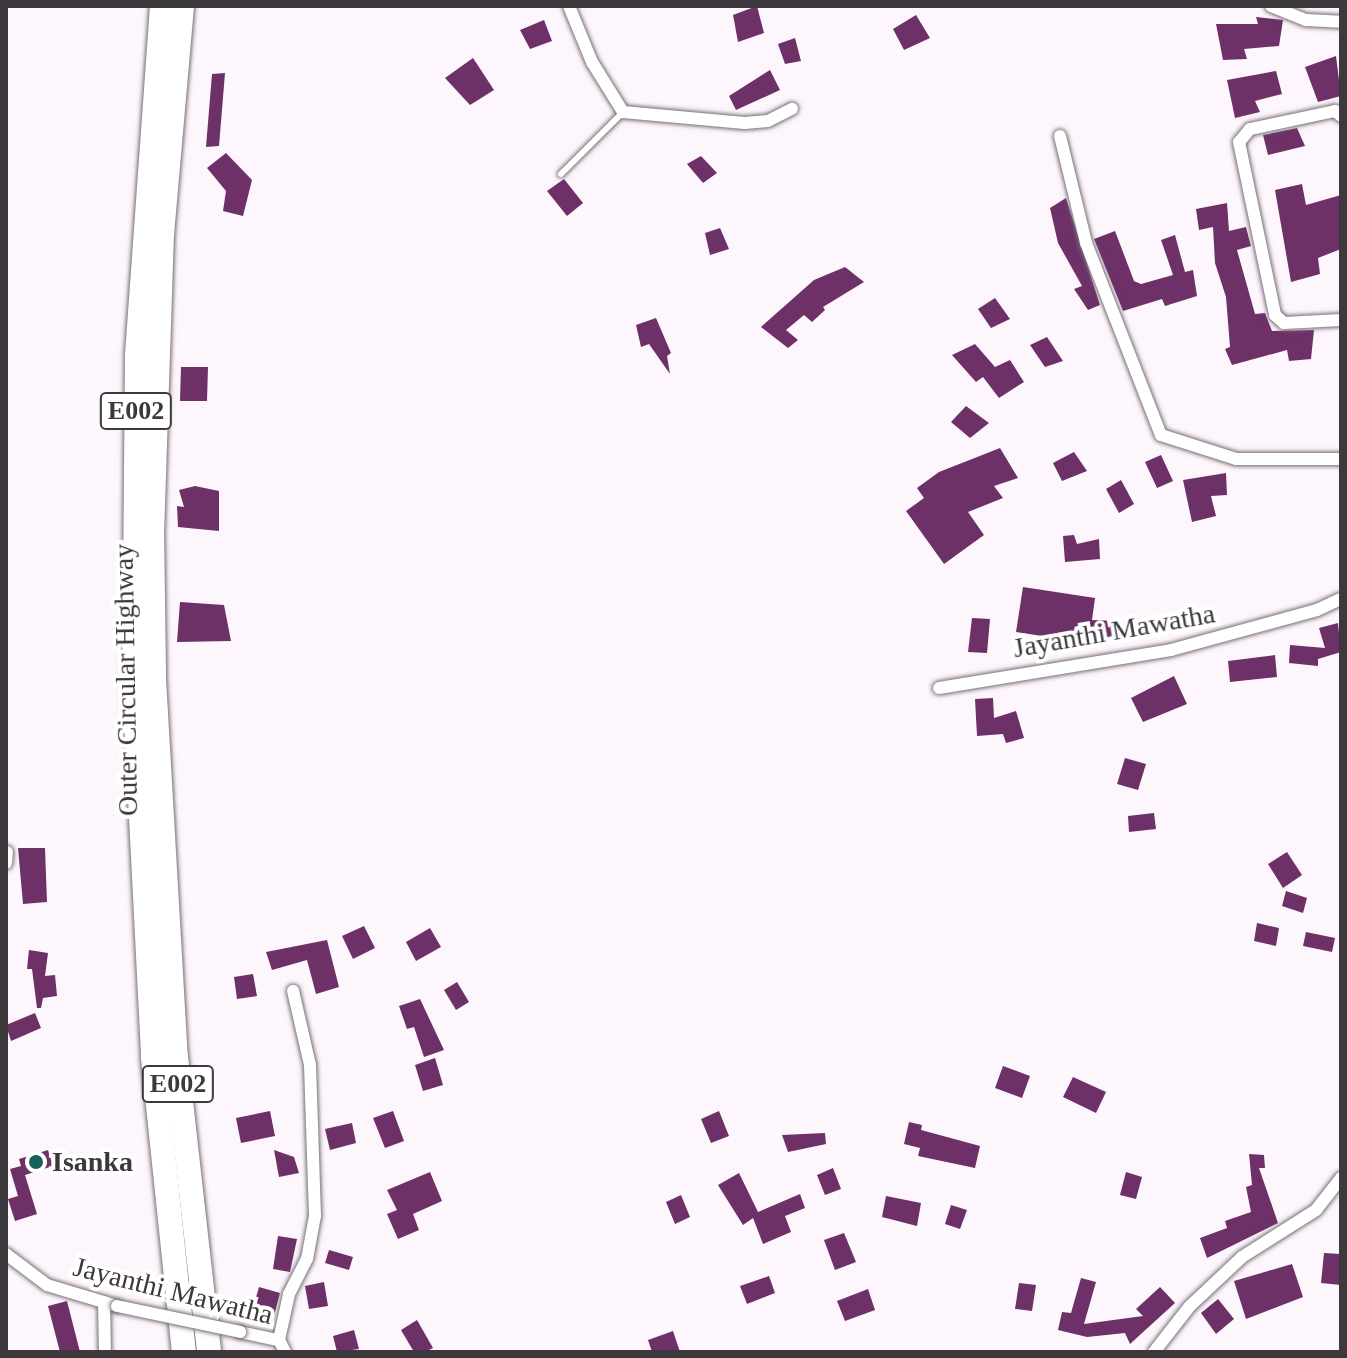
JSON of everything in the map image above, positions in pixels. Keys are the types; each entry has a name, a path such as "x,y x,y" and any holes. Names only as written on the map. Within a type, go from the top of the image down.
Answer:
{"highway":[{"name":"Outer Circular Highway","path":"162,6 137,357 133,532 149,816 156,1089 184,1352"},
{"name":"Outer Circular Highway","path":"182,6 162,233 156,359 149,816 209,1352"}],"street":[{"path":"569,6 592,62 623,112 745,123 768,121 792,109"},
{"path":"1271,6 1306,20 1341,22"},
{"path":"1341,116 1335,111 1250,129 1239,142 1275,315 1284,323 1341,320"},
{"path":"1060,136 1086,243 1161,435 1236,459 1341,459"},
{"name":"Jayanthi Mawatha","path":"939,688 1082,660 1171,650 1317,610 1341,599"},
{"path":"282,1346 289,1294 307,1259 315,1216 310,1065 293,991"},
{"path":"1154,1352 1190,1306 1242,1257 1316,1210 1341,1178"},
{"name":"Jayanthi Mawatha","path":"6,1254 47,1285 110,1304 240,1332 282,1346"},
{"path":"105,1352 110,1304"}],"lane":[{"path":"561,174 623,112"}],"building":[{"path":"757,6 764,33 738,42 733,15"},
{"path":"916,15 930,38 904,50 893,29"},
{"path":"1256,17 1283,20 1279,46 1244,49 1247,59 1223,60 1216,24 1258,24"},
{"path":"544,20 552,41 530,49 520,30"},
{"path":"795,38 801,61 785,64 778,44"},
{"path":"1336,56 1341,96 1318,102 1305,67"},
{"path":"473,58 494,90 470,105 445,78"},
{"path":"770,70 780,90 736,110 729,96"},
{"path":"1276,71 1282,94 1255,101 1260,112 1235,118 1227,80"},
{"path":"225,73 219,146 206,147 212,74"},
{"path":"1297,128 1305,146 1268,155 1263,135"},
{"path":"226,153 252,180 243,216 223,211 226,191 207,168"},
{"path":"701,156 717,173 703,183 687,164"},
{"path":"564,179 583,203 567,216 547,191"},
{"path":"1302,184 1306,205 1341,195 1341,249 1318,258 1320,274 1291,282 1275,190"},
{"path":"1066,198 1100,305 1088,310 1074,289 1082,286 1058,243 1050,208"},
{"path":"1227,203 1229,231 1246,227 1251,246 1237,250 1255,314 1265,313 1272,331 1314,330 1311,359 1289,361 1287,350 1232,365 1225,349 1230,347 1226,297 1215,263 1213,227 1199,230 1196,209"},
{"path":"720,228 729,249 710,255 705,233"},
{"path":"1115,231 1134,281 1141,284 1173,275 1161,240 1175,235 1185,272 1193,270 1197,296 1165,306 1162,299 1123,311 1094,239"},
{"path":"845,267 864,282 823,307 825,310 812,322 804,315 786,330 798,340 788,348 761,327 814,280"},
{"path":"995,298 1010,319 991,328 978,309"},
{"path":"656,318 671,353 667,356 670,374 649,344 641,347 636,325"},
{"path":"1047,337 1063,361 1045,367 1030,345"},
{"path":"975,344 995,367 1010,360 1024,382 999,398 983,377 976,382 952,355"},
{"path":"181,367 208,367 207,401 180,401"},
{"path":"966,406 989,423 970,438 951,422"},
{"path":"1000,448 1018,478 994,486 1003,498 968,512 984,535 944,564 906,511 924,498 917,488 939,472"},
{"path":"1074,452 1087,471 1062,481 1053,463"},
{"path":"1161,455 1173,481 1157,488 1145,462"},
{"path":"1226,473 1227,495 1211,496 1216,516 1192,522 1183,480"},
{"path":"1121,480 1134,504 1119,513 1106,489"},
{"path":"195,486 219,491 219,531 178,527 177,506 184,507 179,490"},
{"path":"1074,535 1077,544 1099,539 1100,559 1065,562 1063,536"},
{"path":"1023,587 1095,598 1092,620 1119,621 1118,638 1089,637 1088,643 1016,632"},
{"path":"180,602 224,605 231,641 177,642"},
{"path":"972,618 990,619 987,653 968,652"},
{"path":"1338,623 1341,652 1318,659 1318,666 1289,663 1290,645 1325,648 1319,628"},
{"path":"1275,655 1277,677 1230,682 1228,661"},
{"path":"1174,676 1187,704 1143,722 1131,698"},
{"path":"993,698 994,718 1016,711 1024,738 1006,743 1003,734 977,736 975,699"},
{"path":"1125,758 1146,764 1138,790 1117,784"},
{"path":"1154,813 1156,829 1129,832 1128,816"},
{"path":"18,848 45,848 47,902 23,904"},
{"path":"1287,852 1302,875 1283,888 1268,864"},
{"path":"1286,891 1307,898 1303,913 1282,906"},
{"path":"1257,923 1279,928 1276,946 1254,941"},
{"path":"364,926 375,948 353,959 342,936"},
{"path":"430,928 441,947 416,961 406,942"},
{"path":"1306,932 1335,938 1332,952 1303,946"},
{"path":"327,940 339,987 316,994 307,960 272,970 266,952"},
{"path":"29,950 48,953 45,976 55,975 57,996 43,998 41,1008 37,1008 32,969 27,969"},
{"path":"253,974 257,996 237,999 234,977"},
{"path":"457,982 469,1002 456,1010 444,990"},
{"path":"420,999 444,1050 424,1057 414,1027 407,1029 399,1006"},
{"path":"35,1013 41,1028 11,1041 6,1025"},
{"path":"435,1058 443,1085 423,1091 415,1065"},
{"path":"1003,1066 1030,1076 1022,1098 995,1088"},
{"path":"1073,1077 1106,1092 1096,1113 1063,1097"},
{"path":"270,1111 275,1136 241,1143 236,1118"},
{"path":"393,1111 404,1141 385,1148 373,1118"},
{"path":"719,1111 729,1136 711,1143 701,1119"},
{"path":"909,1122 922,1125 921,1130 980,1146 975,1168 918,1156 920,1148 904,1144"},
{"path":"352,1123 356,1143 330,1150 325,1129"},
{"path":"825,1133 826,1144 788,1152 782,1135"},
{"path":"48,1150 53,1166 25,1175 37,1214 15,1221 8,1199 18,1196 10,1169 21,1166 19,1159"},
{"path":"274,1150 294,1157 299,1173 279,1177"},
{"path":"1249,1154 1264,1155 1265,1168 1259,1168 1278,1223 1207,1258 1200,1238 1227,1228 1225,1221 1251,1212 1246,1187 1252,1185"},
{"path":"833,1168 841,1189 825,1195 817,1175"},
{"path":"430,1172 442,1201 413,1214 419,1230 398,1239 387,1214 397,1210 387,1190"},
{"path":"1126,1172 1142,1177 1136,1199 1120,1195"},
{"path":"739,1173 758,1212 800,1194 805,1208 785,1216 791,1232 763,1244 753,1218 743,1225 718,1185"},
{"path":"681,1195 690,1217 675,1224 666,1202"},
{"path":"886,1196 921,1203 917,1226 882,1217"},
{"path":"951,1205 967,1210 960,1229 945,1224"},
{"path":"844,1233 856,1262 835,1270 824,1240"},
{"path":"278,1236 297,1239 290,1272 273,1269"},
{"path":"329,1250 353,1257 349,1270 325,1263"},
{"path":"1324,1253 1341,1254 1341,1285 1321,1283"},
{"path":"1292,1264 1303,1297 1246,1319 1234,1281"},
{"path":"769,1276 775,1293 747,1304 740,1286"},
{"path":"1081,1278 1096,1282 1084,1324 1143,1316 1136,1309 1160,1287 1175,1303 1130,1344 1125,1333 1087,1337 1058,1330 1062,1312 1071,1313"},
{"path":"324,1282 328,1306 309,1309 305,1286"},
{"path":"1019,1283 1036,1285 1032,1311 1015,1309"},
{"path":"259,1287 280,1293 273,1320 251,1315"},
{"path":"868,1289 875,1310 845,1321 837,1301"},
{"path":"1218,1299 1234,1319 1216,1334 1201,1313"},
{"path":"67,1301 80,1352 60,1352 48,1306"},
{"path":"417,1320 433,1348 425,1352 414,1352 401,1330"},
{"path":"354,1330 359,1349 337,1352 333,1336"},
{"path":"673,1331 680,1352 652,1352 648,1340"}],"place":[{"name":"Isanka","path":"36,1162"}]}
